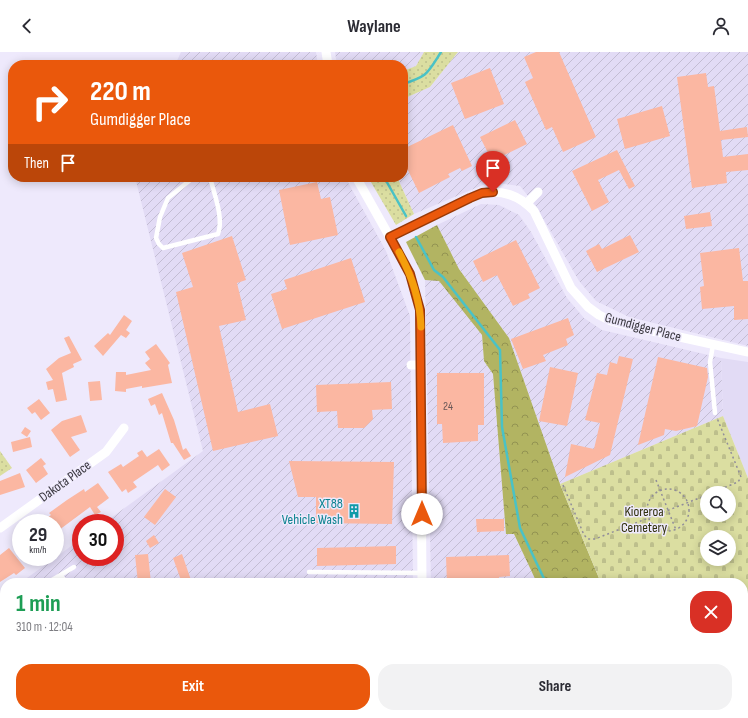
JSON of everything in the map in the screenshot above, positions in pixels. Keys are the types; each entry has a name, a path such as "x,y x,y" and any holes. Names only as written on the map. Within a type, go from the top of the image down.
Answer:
{"street":[{"path":"359,182 410,274 417,293 420,310 422,578"},
{"name":"Gumdigger Place","path":"390,237 482,193 504,192 520,198 527,203 540,219 571,288 588,307 611,321 748,352"},
{"path":"527,203 538,192"},
{"path":"411,365 421,365"},
{"name":"Dakota Place","path":"0,528 106,452 124,428"}],"lane":[{"path":"188,182 168,198 160,217 156,238 163,248 218,234 220,220 211,182"},
{"path":"713,345 710,362 715,413"},
{"path":"57,578 74,567"},
{"path":"309,572 422,573"},
{"path":"723,718 729,718"}],"path":[{"path":"715,413 741,477 738,482 728,486"},
{"path":"656,480 676,530"},
{"path":"563,485 584,535 588,539 595,539 700,498"},
{"path":"671,489 678,491 688,502 689,516 682,527 670,532 657,528 648,518 648,503 651,497 660,490 671,489"}],"shaded area":[{"path":"181,52 316,52 317,60 177,60"},
{"path":"335,52 424,52 416,66 408,69 408,60 336,60"},
{"path":"458,52 748,52 748,346 629,317 596,301 579,281 536,206 520,186 490,182 414,214 399,182 408,182 408,97 430,87"},
{"path":"136,182 348,182 386,251 410,316 413,578 27,578 44,566 64,566 64,551 72,545 72,566 124,566 124,514 116,514 203,451"},
{"path":"481,204 499,205 519,215 531,232 567,298 584,318 602,330 721,358 723,416 560,484 509,338 459,269 437,225"},
{"path":"425,280 439,280 482,335 484,361 493,374 506,533 514,534 535,578 431,578"},
{"path":"721,358 748,362 748,478 723,416"}],"green space":[{"path":"424,52 458,52 430,87 408,97 408,69 416,66"},
{"path":"371,182 399,182 414,214 396,225"},
{"path":"437,225 459,269 509,338 560,484 599,578 535,578 514,534 506,534 493,374 484,361 482,335 439,281 425,280 406,242"},
{"name":"Kioreroa Cemetery","path":"723,416 748,478 748,578 599,578 560,484"},
{"path":"0,451 12,468 0,476"}],"building":[{"path":"536,52 559,52 596,137 563,152 552,127 546,130 525,82 533,78 524,57"},
{"path":"490,68 504,104 465,119 451,83"},
{"path":"706,73 708,87 714,86 720,131 747,127 748,137 721,140 723,157 748,154 748,170 726,172 727,183 692,188 677,77"},
{"path":"662,106 670,136 625,149 617,119"},
{"path":"515,120 527,144 492,161 480,137"},
{"path":"453,125 472,166 462,171 460,168 448,174 450,177 419,193 408,170 408,147"},
{"path":"617,150 635,186 629,189 619,170 598,180 609,202 592,211 572,171"},
{"path":"317,182 321,199 330,197 338,235 290,245 279,190"},
{"path":"710,212 712,226 686,229 684,216"},
{"path":"630,235 639,252 597,272 586,251 599,244 602,249"},
{"path":"232,236 246,280 237,283 246,320 219,326 238,412 270,404 278,436 213,451 176,292 193,287 182,253"},
{"path":"516,240 540,288 528,294 530,298 513,306 497,275 483,282 473,261"},
{"path":"739,248 743,281 748,281 748,319 734,320 734,306 702,309 700,287 704,286 700,253"},
{"path":"351,258 365,302 282,329 271,294 287,289 284,280"},
{"path":"124,315 132,321 126,330 130,333 126,338 121,335 103,356 94,346 108,333 110,335"},
{"path":"568,318 574,335 566,339 568,345 543,355 546,361 523,369 511,339"},
{"path":"69,336 82,360 73,364 74,367 62,373 67,400 56,402 53,389 48,390 46,382 53,380 46,369 59,358 71,353 64,338"},
{"path":"156,344 170,363 168,365 172,383 126,389 126,392 115,391 116,372 126,372 126,375 151,370 145,363 150,359 145,352"},
{"path":"619,356 633,359 610,455 565,477 571,444 594,449 600,423 585,420 597,373 607,375 610,362 617,364"},
{"path":"658,357 707,368 708,377 697,426 676,431 665,429 664,435 638,445"},
{"path":"550,367 578,373 567,426 539,421"},
{"path":"437,373 484,373 484,425 478,425 478,441 443,443 442,424 437,424"},
{"path":"100,381 102,400 90,401 88,382"},
{"path":"391,382 392,409 372,410 373,419 364,428 338,428 337,411 317,412 316,385"},
{"path":"162,393 174,420 183,450 186,448 191,456 184,460 173,443 171,443 162,413 159,415 155,404 151,406 148,399"},
{"path":"39,399 50,413 41,420 35,412 32,414 27,408"},
{"path":"81,415 87,432 71,437 80,450 70,457 51,430 62,421"},
{"path":"25,427 31,431 27,437 21,433"},
{"path":"30,437 32,447 13,452 11,442"},
{"path":"159,449 170,465 162,471 158,465 133,482 137,487 128,493 126,489 122,492 108,472 121,464 123,467 139,456 137,453 142,450 147,457"},
{"path":"41,458 46,464 43,466 48,474 36,483 26,470"},
{"path":"289,461 394,462 392,524 316,523 316,497 298,497"},
{"path":"20,473 25,487 0,495 0,481"},
{"path":"98,483 109,498 97,507 101,512 94,514 90,507 81,514 72,514 72,520 64,526 64,514 49,513 84,489 85,492"},
{"path":"165,489 176,497 155,525 144,517"},
{"path":"476,519 504,519 504,531 477,532"},
{"path":"154,535 159,543 150,548 146,541"},
{"path":"396,546 396,564 317,566 317,548"},
{"path":"9,548 12,552 12,566 23,566 25,568 16,575 14,573 6,578 0,578 0,555"},
{"path":"148,554 150,578 137,578 135,555"},
{"path":"182,554 190,578 180,578 173,558"},
{"path":"509,555 510,576 499,578 447,578 446,557"}],"waterway":[{"path":"408,82 418,79 426,73 441,52"},
{"path":"387,182 406,216"},
{"path":"416,237 434,270 443,277 500,350 502,427 520,528 544,578"}],"slow traffic":[{"path":"399,252 410,274 417,293 421,327"}],"place":[{"name":"XT88 Vehicle Wash","path":"354,511"}],"route":[{"path":"422,514 420,310 417,293 410,274 390,237 470,198 482,193 493,192"}]}
